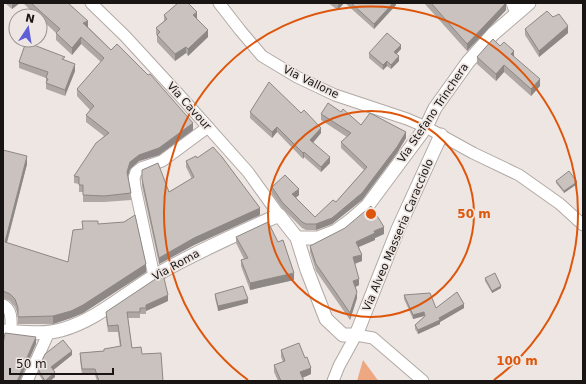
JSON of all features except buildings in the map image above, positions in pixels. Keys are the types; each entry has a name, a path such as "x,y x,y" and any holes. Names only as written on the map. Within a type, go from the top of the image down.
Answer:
{"street":[{"name":"Via Cavour","path":"92,3 125,36 248,172 280,215"},
{"name":"Via Vallone","path":"219,3 262,56 297,77 335,95 407,119 426,127 473,153 519,175 560,204 583,225"},
{"name":"Via Stefano Trinchera","path":"297,238 318,238 336,232 368,205 426,127 434,108 468,62 514,8 529,3"},
{"path":"154,276 134,178 136,172 142,168 162,161 208,127"},
{"name":"Via Alveo Masseria Caracciolo","path":"356,335 398,229 440,135"},
{"path":"280,215 297,238 307,270 326,319 342,335 356,335 373,338 423,381"},
{"name":"Via Roma","path":"7,332 49,332 59,331 78,325 103,311 154,276 203,249 280,215"},
{"path":"3,305 7,306 10,311 7,332"},
{"path":"27,381 49,332"},
{"path":"333,381 339,366 356,335"}],"shaded area":[{"path":"363,360 377,379 379,381 357,381"}]}
